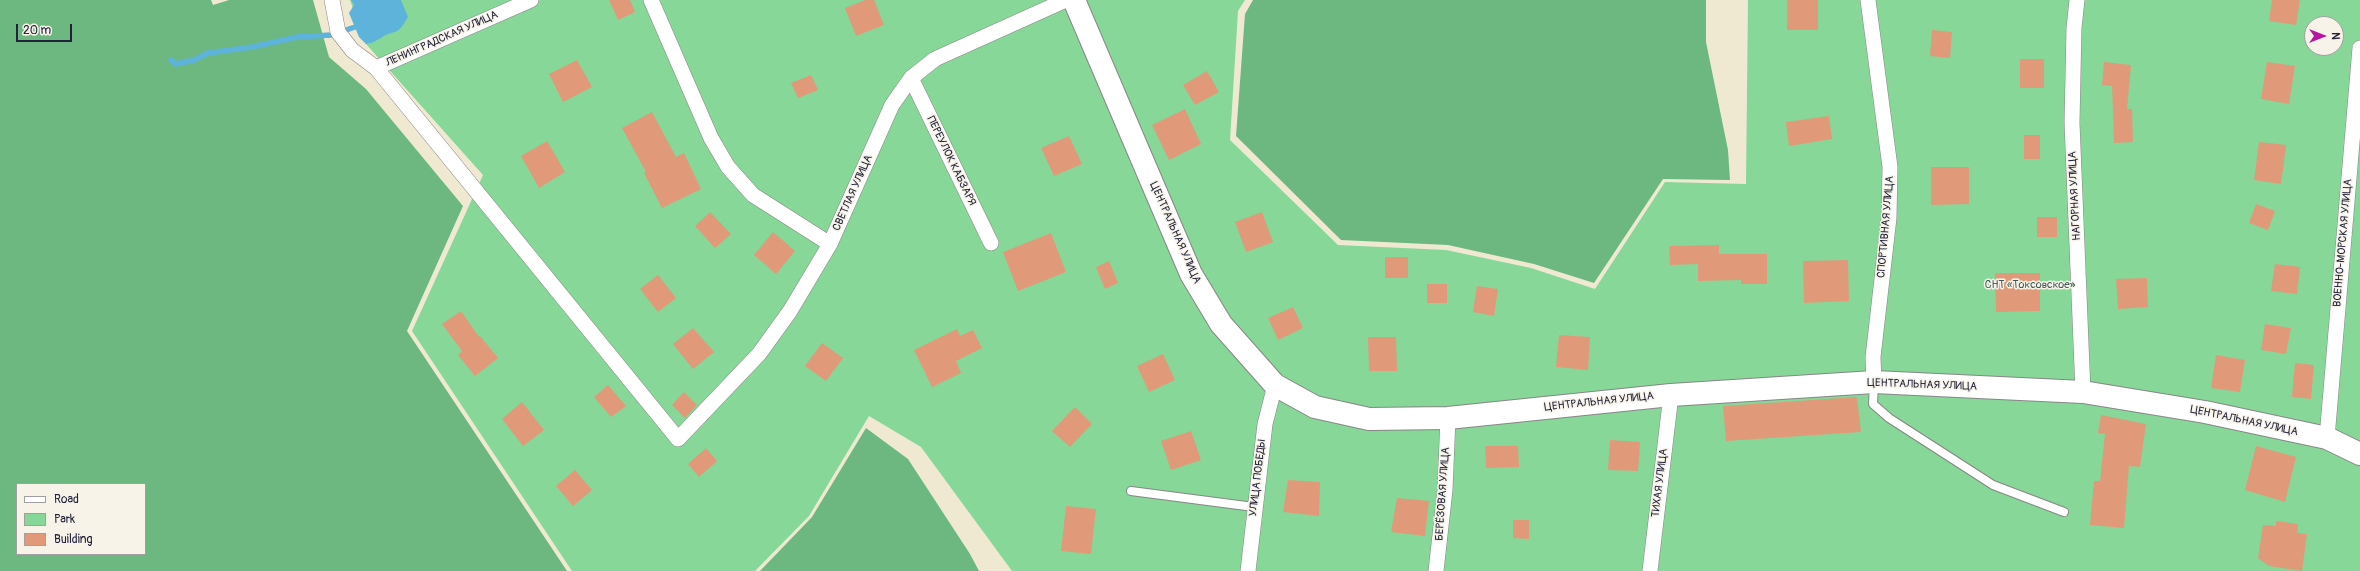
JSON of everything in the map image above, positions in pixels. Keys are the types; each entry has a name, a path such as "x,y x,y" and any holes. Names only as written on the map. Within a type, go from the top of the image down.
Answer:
{"street":[{"path":"332,0 338,32 352,50 376,68"},
{"name":"ЛЕНИНГРАДСКАЯ УЛИЦА","path":"376,68 531,0"},
{"path":"651,0 711,138 728,167 752,195 830,244"},
{"name":"СВЕТЛАЯ УЛИЦА","path":"376,68 678,439 759,354 790,310 830,244 892,105 911,78 935,59 1066,0"},
{"name":"ЦЕНТРАЛЬНАЯ УЛИЦА","path":"1074,0 1192,274 1221,324 1275,385 1315,407 1369,419 1448,418 1671,395 1874,382 2083,392 2204,412 2328,438 2360,454"},
{"name":"СПОРТИВНАЯ УЛИЦА","path":"1868,0 1890,167 1888,218 1873,357 1874,382"},
{"name":"НАГОРНАЯ УЛИЦА","path":"2077,0 2074,28 2072,124 2083,392"},
{"name":"ВОЕННО-МОРСКАЯ УЛИЦА","path":"2328,438 2360,48"},
{"name":"ПЕРЕУЛОК КАБЗАРЯ","path":"911,78 991,243"},
{"name":"УЛИЦА ПОБЕДЫ","path":"1248,571 1254,507 1265,424 1275,385"},
{"name":"ТИХАЯ УЛИЦА","path":"1650,571 1671,395"},
{"name":"БЕРЁЗОВАЯ УЛИЦА","path":"1436,571 1445,490 1448,418"}],"lane":[{"path":"1874,382 1873,404 1888,418 1993,485 2064,512"},
{"path":"1131,491 1254,507"}],"green space":[{"path":"0,0 211,0 213,5 229,0 313,0 329,57 366,89 463,206 407,331 567,571 0,571"},
{"name":"СНТ «Токсовское»","path":"350,0 1245,0 1238,11 1230,140 1338,245 1446,250 1531,268 1595,289 1665,182 1746,184 1748,0 2360,0 2360,571 1012,571 921,447 869,416 809,516 755,571 572,571 412,331 483,175 366,44"},
{"path":"1253,0 1706,0 1706,42 1728,150 1730,180 1663,179 1594,283 1534,264 1448,245 1341,240 1236,136 1245,14"},
{"path":"866,428 908,459 970,554 979,571 760,571 812,517"}],"water":[{"path":"351,0 401,0 408,17 401,28 396,32 366,44 359,37 349,13 354,5"}],"building":[{"path":"609,0 630,0 635,12 618,20"},
{"path":"865,0 874,0 884,25 856,36 845,8"},
{"path":"1787,0 1818,0 1818,30 1787,30"},
{"path":"2272,0 2300,0 2296,25 2269,21"},
{"path":"1932,30 1952,32 1950,58 1930,56"},
{"path":"2020,59 2044,59 2044,88 2020,88"},
{"path":"577,60 592,87 563,102 549,74"},
{"path":"2104,62 2131,65 2127,109 2132,109 2133,142 2114,143 2112,86 2102,85"},
{"path":"2267,62 2295,66 2289,104 2261,99"},
{"path":"1207,71 1219,92 1195,105 1183,85"},
{"path":"811,75 818,90 798,98 791,83"},
{"path":"1185,109 1201,144 1169,160 1152,125"},
{"path":"652,112 676,157 684,153 701,189 662,208 644,173 646,172 622,128"},
{"path":"1829,116 1832,139 1789,146 1786,122"},
{"path":"2024,135 2040,135 2040,159 2024,159"},
{"path":"1069,136 1082,164 1054,176 1041,148"},
{"path":"547,141 565,172 539,188 521,156"},
{"path":"2259,142 2286,145 2281,184 2254,180"},
{"path":"1931,167 1969,167 1969,204 1931,205"},
{"path":"2256,204 2275,211 2268,230 2249,223"},
{"path":"710,212 731,234 715,248 695,226"},
{"path":"1262,212 1273,242 1246,252 1235,222"},
{"path":"2037,217 2057,217 2057,237 2037,237"},
{"path":"773,232 795,251 776,274 754,255"},
{"path":"1051,233 1066,272 1018,291 1003,252"},
{"path":"1719,245 1719,254 1767,254 1767,284 1741,284 1741,280 1698,281 1698,264 1670,265 1669,246"},
{"path":"1385,257 1408,257 1408,278 1385,278"},
{"path":"1848,260 1849,301 1804,303 1803,261"},
{"path":"1109,261 1118,283 1105,289 1096,267"},
{"path":"2275,264 2300,267 2297,294 2271,291"},
{"path":"1995,273 2040,273 2040,311 1996,312"},
{"path":"658,275 676,298 658,312 640,289"},
{"path":"2147,278 2148,307 2118,309 2116,279"},
{"path":"1427,284 1447,284 1447,303 1427,303"},
{"path":"1477,286 1498,289 1494,316 1473,312"},
{"path":"1293,307 1303,328 1278,340 1268,318"},
{"path":"461,311 479,337 480,336 498,358 475,376 458,355 462,351 442,324"},
{"path":"2265,324 2291,328 2286,354 2261,350"},
{"path":"693,328 714,352 693,369 673,344"},
{"path":"957,329 960,336 973,330 982,348 956,361 961,373 932,387 914,350"},
{"path":"1559,335 1590,337 1588,370 1556,367"},
{"path":"1368,337 1396,337 1397,371 1369,371"},
{"path":"822,343 843,358 826,381 805,366"},
{"path":"1163,354 1175,380 1149,392 1137,366"},
{"path":"2216,355 2245,360 2240,392 2211,388"},
{"path":"2295,363 2314,365 2311,399 2292,397"},
{"path":"608,385 626,406 611,417 594,397"},
{"path":"684,392 697,405 685,418 672,405"},
{"path":"1857,397 1861,432 1726,441 1723,406"},
{"path":"522,402 544,430 523,446 502,419"},
{"path":"1075,407 1092,424 1070,447 1052,431"},
{"path":"2101,415 2146,424 2140,467 2129,466 2124,528 2090,525 2094,481 2100,481 2105,434 2098,433"},
{"path":"1191,431 1201,460 1171,470 1161,441"},
{"path":"1610,440 1640,442 1638,471 1608,470"},
{"path":"1485,446 1518,446 1519,467 1486,468"},
{"path":"2256,446 2296,457 2285,502 2245,490"},
{"path":"706,448 717,461 699,477 688,464"},
{"path":"575,470 592,490 573,506 556,486"},
{"path":"1288,480 1320,482 1319,516 1283,512"},
{"path":"1397,498 1429,501 1425,536 1391,532"},
{"path":"1066,506 1096,509 1091,554 1061,551"},
{"path":"1513,520 1529,520 1529,539 1513,538"},
{"path":"2276,521 2298,524 2297,533 2307,534 2302,571 2269,566 2258,558 2263,525 2276,526"}],"waterway":[{"path":"171,60 176,64 194,60 208,53 252,47 297,37 331,35 355,27"}]}
